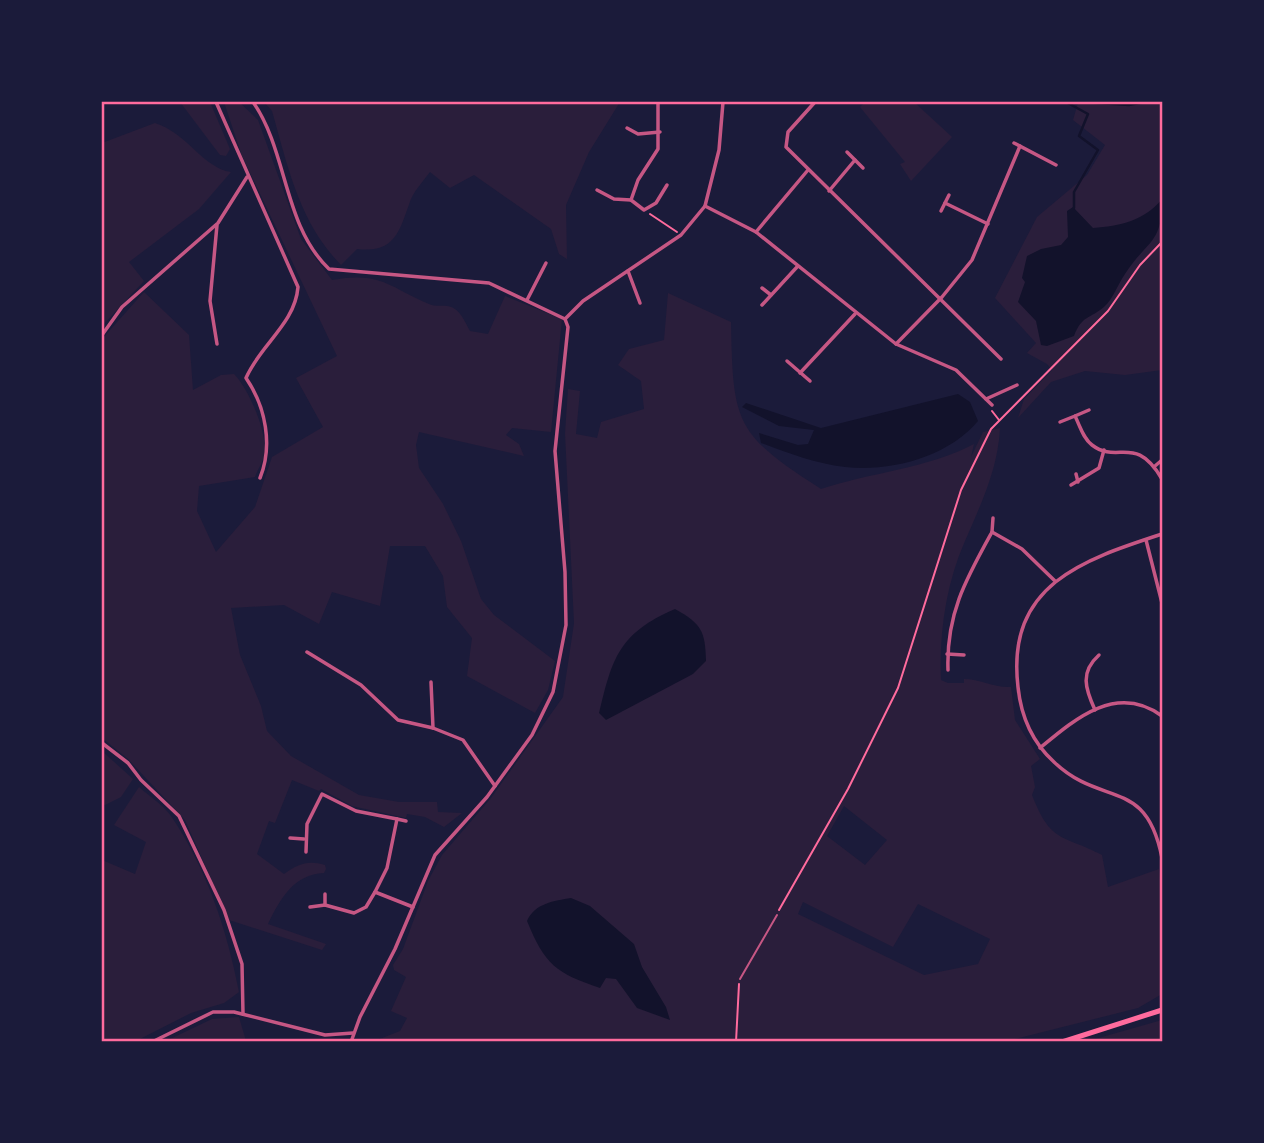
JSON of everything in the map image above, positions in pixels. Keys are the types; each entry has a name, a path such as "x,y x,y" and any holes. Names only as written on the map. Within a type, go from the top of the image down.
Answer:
{"main road":[{"path":"1062,1041 1162,1010"}],"street":[{"path":"216,102 298,287 292,314 252,363 246,378 254,390 268,441 268,460 260,478"},
{"path":"253,102 275,140 288,196 318,258 329,269 489,283 565,319 568,327 555,451 565,572 566,625 553,692 532,735 495,786 435,855 351,1041"},
{"path":"631,200 638,180 655,157 660,132 657,102"},
{"path":"565,319 583,300 681,235 705,206 719,150 723,102"},
{"path":"814,102 788,132 786,147 942,297 1001,359"},
{"path":"627,128 638,134 660,132"},
{"path":"1014,143 1056,166"},
{"path":"896,344 942,297 972,260 1020,146"},
{"path":"847,152 863,168"},
{"path":"829,191 855,160"},
{"path":"756,232 808,170"},
{"path":"102,335 122,307 218,223 247,177"},
{"path":"597,190 614,199 631,200 644,209 656,203 667,185"},
{"path":"941,211 949,195"},
{"path":"945,203 988,224"},
{"path":"705,206 756,232 855,314 896,344 956,370 992,405"},
{"path":"217,344 210,301 218,223"},
{"path":"527,300 546,263"},
{"path":"762,305 797,267"},
{"path":"628,271 640,303"},
{"path":"762,288 771,295"},
{"path":"800,373 855,314"},
{"path":"787,361 810,381"},
{"path":"986,399 1017,385"},
{"path":"1060,422 1089,410"},
{"path":"1075,416 1085,437 1093,446 1104,450 1135,452 1155,466 1163,480"},
{"path":"1071,485 1099,468 1104,450"},
{"path":"1155,466 1163,460"},
{"path":"1076,474 1078,482"},
{"path":"948,670 947,654 961,586 992,532 993,518"},
{"path":"992,532 1022,550 1055,581"},
{"path":"1163,534 1094,557 1055,581 1031,609 1018,638 1019,695 1024,720 1040,748 1067,774 1088,786 1133,802 1154,824 1163,858"},
{"path":"1146,540 1163,603"},
{"path":"307,652 361,685 398,720 433,728 463,740 495,786"},
{"path":"947,654 964,655"},
{"path":"1095,710 1086,690 1085,675 1090,663 1099,654"},
{"path":"430,682 433,728"},
{"path":"1040,748 1095,710 1125,701 1141,703 1163,716"},
{"path":"102,743 128,763 141,780 179,816 185,827 224,910 242,964 243,1014"},
{"path":"306,852 304,839 309,817 322,794 356,811 406,821"},
{"path":"310,908 325,905 357,913 366,907 387,867 397,819"},
{"path":"290,838 304,839"},
{"path":"375,892 413,907"},
{"path":"325,894 325,905"},
{"path":"152,1041 213,1012 243,1014 325,1035 353,1033"}],"lane":[{"path":"740,979 777,915"}],"path":[{"path":"644,209 681,235"},
{"path":"777,915 848,789 898,688 961,490 991,429 1108,311 1140,265 1163,242"},
{"path":"992,405 992,415 999,421"},
{"path":"736,1041 740,979"}],"shaded area":[{"path":"180,102 210,102 230,149 226,156 220,155"},
{"path":"224,102 239,102 258,120 301,239 332,280 374,279 432,305 452,307 460,314 470,331 488,334 505,296 562,319 551,432 512,428 506,435 519,444 524,456 419,432 416,445 419,468 443,504 461,541 481,599 494,615 555,661 548,690 535,713 467,676 472,638 447,607 443,576 425,546 390,546 380,606 332,592 319,624 284,605 231,608 240,655 261,706 267,731 291,756 359,795 399,802 437,802 438,812 462,813 444,827 425,817 407,814 406,818 352,806 321,789 319,791 292,780 275,823 269,821 257,854 284,874 308,863 325,865 326,869 324,873 304,878 289,889 268,924 326,944 322,950 229,920 185,820 128,759 102,738 102,339 144,292 189,335 193,390 221,375 234,374 246,390 261,425 264,457 255,477 199,486 197,511 216,552 255,507 272,457 323,427 296,378 337,356 242,156"},
{"path":"264,102 620,102 589,152 566,205 567,259 559,254 551,229 474,175 450,188 430,172 413,196 395,237 381,247 357,249 341,265 315,231 305,212 290,173 272,111"},
{"path":"865,102 914,102 952,137 911,181 900,164 905,162 860,107"},
{"path":"1162,102 1162,370 1125,375 1085,371 1051,382 1018,418 1024,399 1052,370 1047,364 1027,353 1036,343 995,298 1037,217 1087,175 1105,145 1073,120 1078,103"},
{"path":"155,123 176,134 212,164 231,172 199,209 129,262 144,281 102,326 102,143"},
{"path":"1162,199 1162,214 1156,234 1125,274 1107,304 1083,321 1074,336 1047,346 1041,345 1036,321 1018,302 1025,282 1022,278 1027,256 1041,249 1061,245 1068,237 1067,211 1073,207 1093,228 1131,221 1147,213"},
{"path":"668,293 731,322 734,383 744,423 755,439 771,454 821,489 918,465 974,444 971,457 983,432 1000,428 992,472 958,557 949,591 941,644 941,680 964,683 964,679 970,679 1011,687 1015,720 1040,759 1031,766 1035,787 1032,795 1039,811 1045,822 1059,836 1102,855 1108,887 1159,869 1162,897 1162,994 1138,1008 1007,1041 372,1042 400,1031 407,1018 391,1011 406,977 394,970 393,965 403,949 428,881 442,855 491,798 563,697 574,623 565,433 568,389 580,391 576,434 597,438 601,422 644,409 641,381 618,365 629,349 664,340","holes":["844,806 887,840 865,865 827,836","803,902 893,947 918,904 990,939 978,964 924,975 798,914"]},
{"path":"958,394 970,402 978,421 966,434 935,453 881,467 845,467 823,463 761,443 759,433 798,445 808,444 814,430 779,426 742,407 746,403 821,428"},
{"path":"675,609 691,619 700,629 705,642 706,661 693,674 606,720 599,713 608,677 621,649 641,628"},
{"path":"102,751 133,779 121,797 105,805 102,804"},
{"path":"139,787 171,816 195,857 222,923 239,992 224,1003 191,1013 136,1041 102,1041 102,860 135,874 146,842 114,825"},
{"path":"571,898 590,906 634,944 642,967 666,1007 670,1020 637,1008 616,979 606,978 600,988 562,972 546,958 527,921 540,907"},
{"path":"239,1017 246,1041 166,1041 212,1019"},
{"path":"1162,1020 1162,1041 1088,1041"}],"waterway":[{"path":"1066,102 1088,114 1079,136 1098,150 1074,192 1074,208"},
{"path":"1082,102 1129,105 1145,102"}]}
